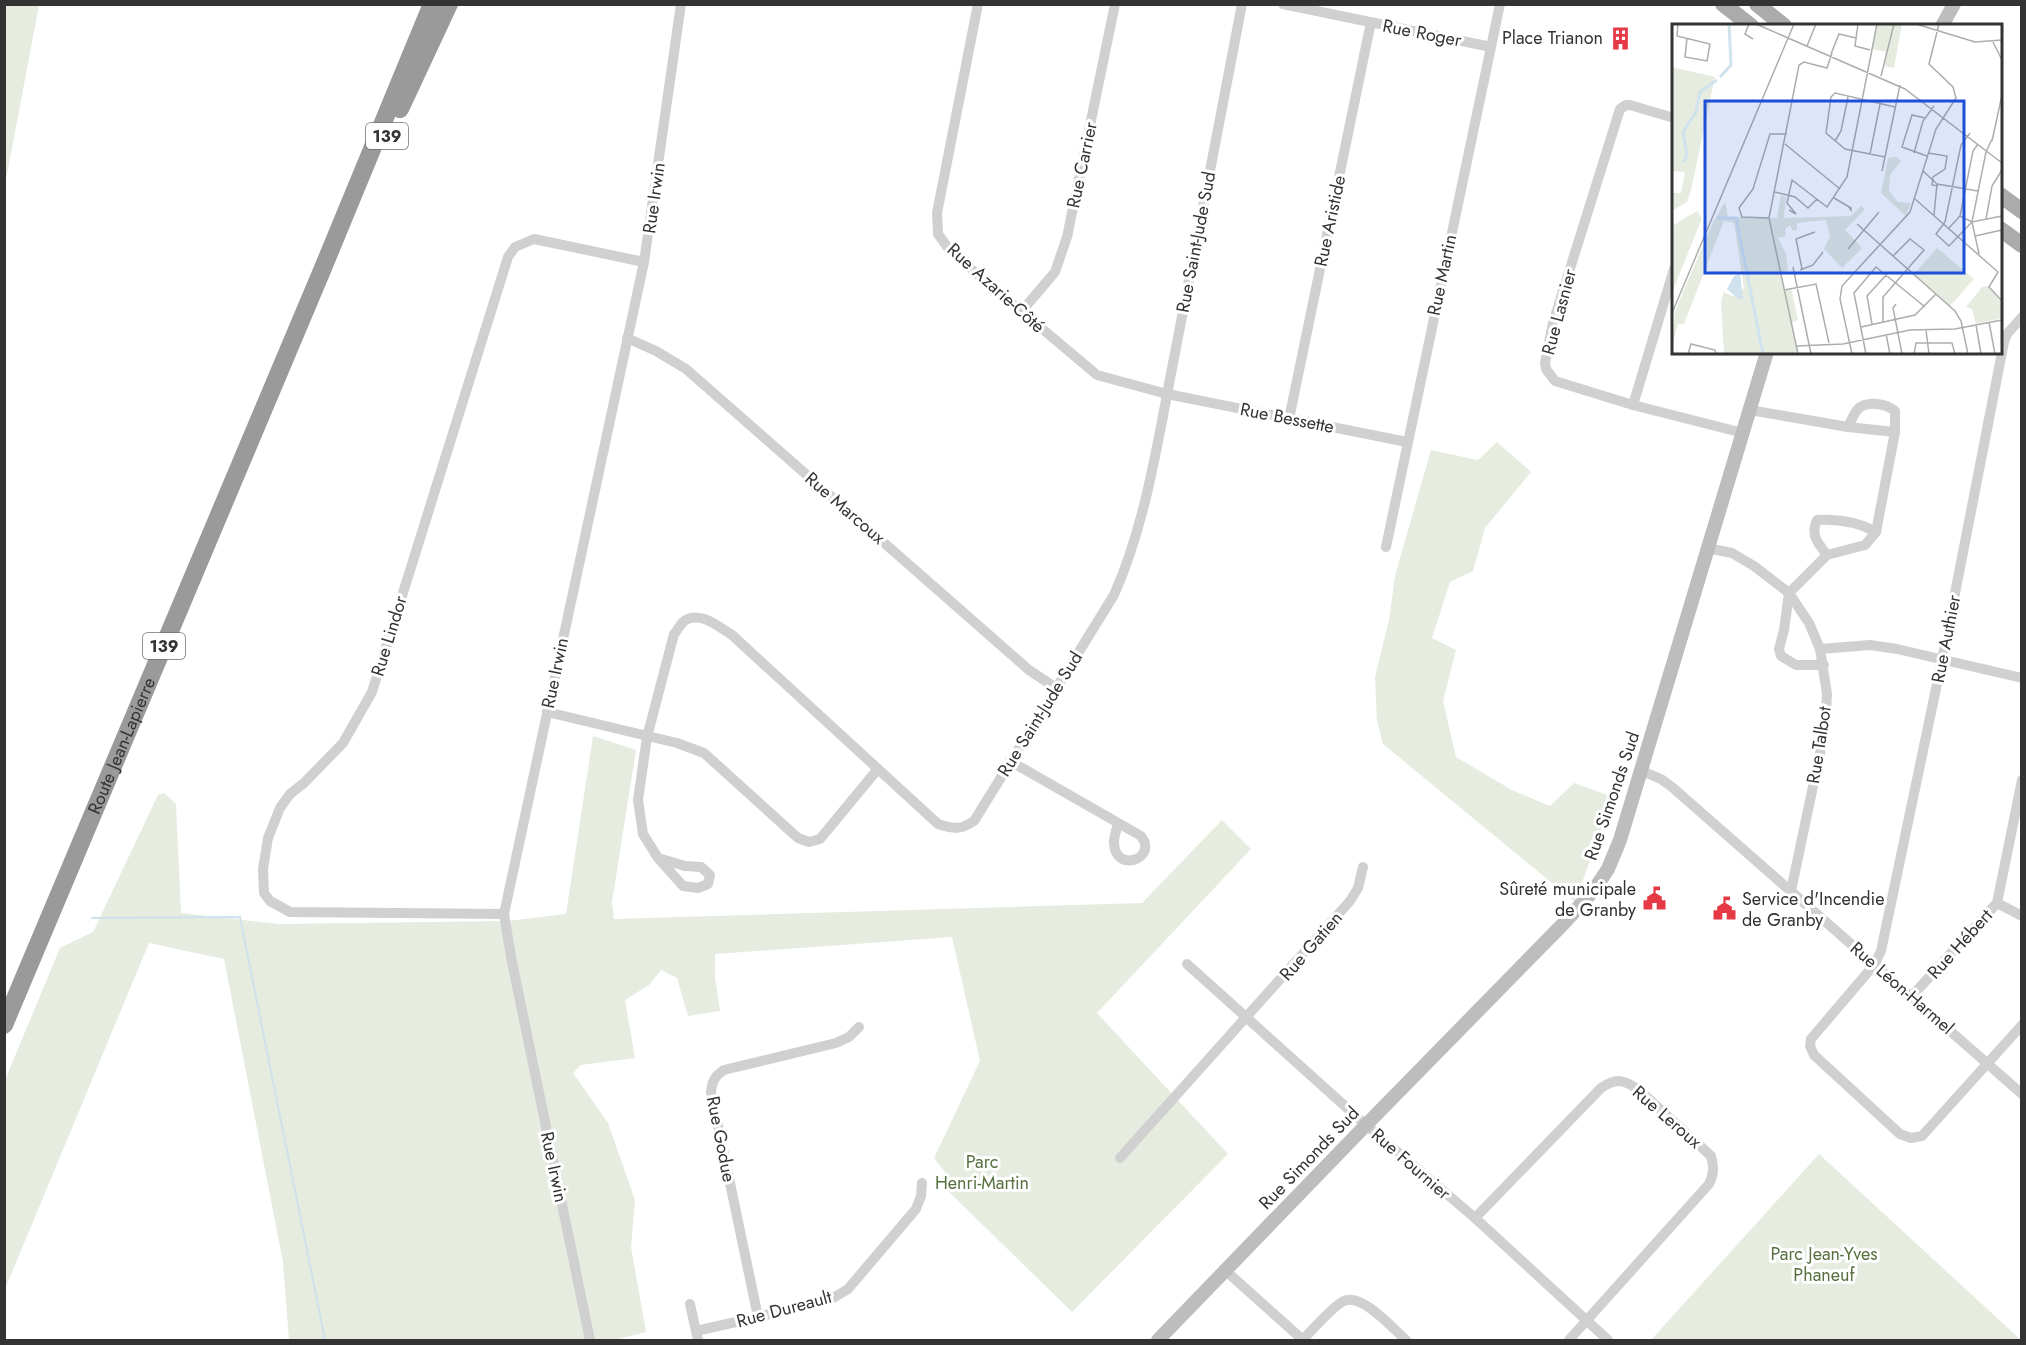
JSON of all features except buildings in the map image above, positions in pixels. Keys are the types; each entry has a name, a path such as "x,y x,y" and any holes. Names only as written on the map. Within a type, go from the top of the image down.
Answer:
{"highway":[{"name":"Route Jean-Lapierre","path":"4,1025 432,4"},
{"name":"Route Jean-Lapierre","path":"323,268 449,4"}],"main road":[{"path":"1723,4 1748,24"},
{"path":"1757,4 1782,24"},
{"path":"2002,196 2022,211"},
{"path":"2002,230 2022,245"}],"street":[{"name":"Rue Irwin","path":"590,1341 504,915 644,262 681,4"},
{"name":"Rue Azarie-Côté","path":"978,4 937,213 938,234 951,252 1097,375 1167,394"},
{"name":"Rue Carrier","path":"1021,312 1055,272 1067,237 1115,4"},
{"name":"Rue Saint-Jude Sud","path":"658,858 643,834 638,800 647,737 674,634 684,621 698,617 714,623 732,635 938,824 952,829 963,828 974,821 1114,596 1126,569 1138,531 1167,394 1242,4"},
{"name":"Rue Roger","path":"1283,4 1491,46"},
{"name":"Rue Martin","path":"1386,547 1500,4"},
{"path":"1943,24 1954,4"},
{"name":"Rue Aristide","path":"1289,419 1371,22"},
{"name":"Rue Lasnier","path":"1672,117 1630,105 1620,109 1553,323 1545,363 1546,369 1555,381 1634,405 1743,433"},
{"name":"Rue Lindor","path":"504,915 290,912 270,901 264,893 263,869 268,838 280,808 290,794 343,743 372,692 511,252 515,247 534,240 644,262"},
{"path":"1634,405 1672,276"},
{"name":"Rue Authier","path":"2002,352 2007,334 2022,317"},
{"name":"Rue Marcoux","path":"627,338 656,351 686,369 1029,670 1056,688"},
{"name":"Rue Simonds Sud","path":"1158,1341 1564,923 1594,890 1608,869 1620,840 1642,771 1766,354"},
{"name":"Rue Authier","path":"1874,965 1881,951 1942,660 2002,354"},
{"name":"Rue Bessette","path":"1167,394 1407,442"},
{"path":"1824,665 1796,665 1781,656 1779,649 1789,593 1827,555 1866,545 1876,532 1895,432 1895,411 1889,405 1866,404 1858,409 1848,427"},
{"path":"1750,410 1848,427 1895,432"},
{"path":"1827,555 1814,537 1813,529 1817,520 1862,524 1876,532"},
{"name":"Rue Talbot","path":"1707,548 1732,554 1754,566 1789,593 1809,623 1824,665 1827,694 1825,729 1791,891"},
{"path":"1820,649 1870,645 1897,649 2022,678"},
{"path":"547,712 647,737 677,742 704,753 798,838 809,842 819,839 877,770"},
{"path":"1010,761 1118,823"},
{"name":"Rue Léon-Harmel","path":"1642,771 1661,779 1672,787 2022,1094"},
{"name":"Rue Hébert","path":"1911,997 1997,903 2022,780"},
{"name":"Rue Gatien","path":"1120,1158 1350,901 1358,888 1363,867"},
{"path":"1997,903 2022,916"},
{"name":"Rue Fournier","path":"1187,964 1366,1125 1475,1218 1608,1341"},
{"path":"1874,965 1811,1039 1810,1046 1814,1055 1900,1134 1911,1138 1922,1136 2022,1025"},
{"name":"Rue Godue","path":"758,1317 711,1084 724,1070 836,1043 849,1037 859,1027"},
{"name":"Rue Leroux","path":"1475,1218 1609,1082 1619,1081 1633,1086 1711,1156 1714,1167 1708,1184 1569,1341"},
{"name":"Rue Dureault","path":"697,1336 758,1317 833,1298 848,1289 916,1209 921,1196 922,1183"},
{"path":"1226,1271 1303,1340 1343,1301 1352,1299 1363,1302 1406,1341"},
{"path":"690,1304 697,1336"}],"green space":[{"path":"4,5 39,5 5,185"},
{"path":"1497,442 1531,472 1485,528 1473,571 1450,582 1432,638 1456,650 1443,701 1456,757 1512,790 1550,806 1574,783 1613,797 1575,902 1383,744 1377,721 1375,677 1389,620 1395,576 1431,450 1478,460"},
{"name":"Parc Henri-Martin","path":"593,736 636,750 612,902 614,919 1142,903 1222,820 1251,849 1097,1013 1228,1154 1072,1312 945,1188 945,1172 934,1158 980,1061 952,937 715,954 715,977 720,1011 688,1016 677,978 661,970 649,985 625,1000 635,1058 581,1065 573,1073 608,1123 635,1200 631,1247 646,1332 615,1340 289,1340 283,1262 224,959 149,943 5,1289 5,1080 60,948 93,932 158,795 164,793 176,804 181,913 279,924 507,921 566,914"},
{"name":"Parc Jean-Yves Phaneuf","path":"1819,1154 2021,1340 1651,1340"}],"waterway":[{"path":"92,918 240,917 325,1340"}],"place":[{"name":"Place Trianon","path":"1621,38"},
{"name":"Sûreté municipale de Granby","path":"1654,899"},
{"name":"Service d'Incendie de Granby","path":"1724,909"}]}
